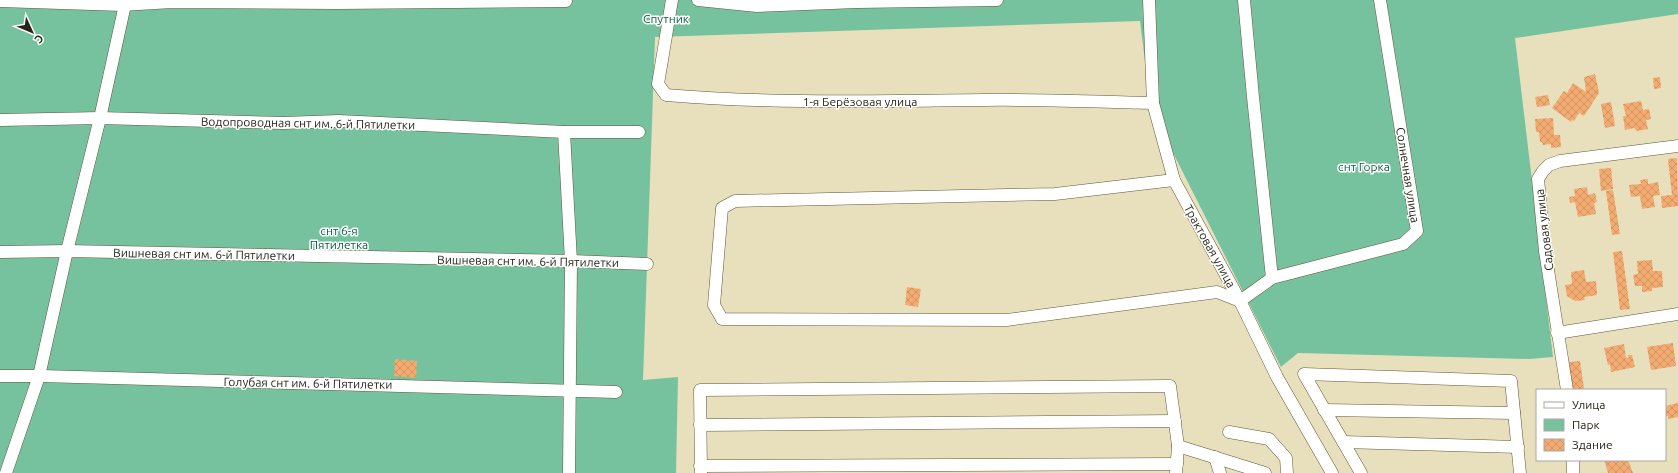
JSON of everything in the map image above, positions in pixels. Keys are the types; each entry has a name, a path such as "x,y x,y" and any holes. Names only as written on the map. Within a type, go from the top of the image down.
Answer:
{"street":[{"path":"0,1 337,3 566,0"},
{"name":"1-я Берёзовая улица","path":"672,0 658,84 666,95 723,100 821,102 986,100 1153,103"},
{"path":"698,0 757,6 857,1 997,0"},
{"name":"Трактовая улица","path":"1149,0 1153,103 1174,180 1240,301 1277,377 1332,473"},
{"path":"1244,0 1272,278"},
{"name":"Солнечная улица","path":"1240,301 1272,278 1402,244 1417,231 1380,0"},
{"path":"6,473 39,376 67,250 100,118 126,2"},
{"name":"Водопроводная снт им. 6-й Пятилетки","path":"0,120 100,118 283,123 339,121 564,132 639,132"},
{"path":"564,132 571,261 569,473"},
{"name":"Садовая улица","path":"1557,332 1545,251 1538,179 1539,175 1549,165 1560,161 1678,146"},
{"path":"1174,180 1056,194 735,201 722,208 714,306 722,319 1007,320 1217,292 1240,301"},
{"name":"Вишневая снт им. 6-й Пятилетки","path":"0,252 67,250 647,264"},
{"path":"1567,389 1557,332 1678,314"},
{"path":"1361,473 1304,374 1511,381 1520,473"},
{"name":"Голубая снт им. 6-й Пятилетки","path":"0,376 448,386 616,392"},
{"path":"1170,386 1175,421 1178,446 1177,469 701,469 700,390 1170,386"},
{"path":"1324,410 1514,413"},
{"path":"700,426 1175,421"},
{"path":"1229,432 1269,439 1286,458 1287,473"},
{"path":"1343,442 1518,447"},
{"path":"1178,446 1265,473"},
{"path":"1215,457 1220,473"},
{"path":"1572,461 1573,473"}],"green space":[{"name":"снт 6-я Пятилетка","path":"0,0 1678,0 1678,14 1515,38 1553,357 1529,359 1298,353 1281,367 1151,109 1140,21 655,37 643,380 678,377 676,473 0,473"}],"building":[{"path":"1595,74 1599,93 1584,116 1579,113 1574,121 1572,120 1571,122 1552,108 1564,91 1567,93 1573,83 1586,92 1584,77"},
{"path":"1660,77 1661,88 1654,89 1653,78"},
{"path":"1548,95 1550,105 1537,107 1535,97"},
{"path":"1641,101 1643,110 1649,109 1651,119 1646,120 1648,129 1637,131 1634,128 1625,130 1623,116 1626,116 1623,104"},
{"path":"1611,102 1615,126 1605,128 1601,104"},
{"path":"1553,118 1554,135 1560,135 1561,147 1551,148 1551,144 1543,145 1542,142 1540,142 1539,132 1536,132 1535,119"},
{"path":"1677,158 1678,206 1662,208 1661,196 1672,195 1668,159"},
{"path":"1611,168 1613,189 1601,191 1599,169"},
{"path":"1648,179 1648,184 1658,182 1660,195 1653,196 1655,207 1642,209 1640,196 1631,197 1629,185 1641,184 1640,180"},
{"path":"1587,187 1588,195 1595,193 1597,202 1594,203 1596,214 1578,217 1575,202 1570,203 1569,197 1575,196 1574,189"},
{"path":"1613,190 1620,234 1612,235 1606,191"},
{"path":"1622,251 1630,309 1620,310 1613,252"},
{"path":"1652,260 1653,271 1662,271 1663,287 1652,288 1652,291 1642,292 1642,286 1635,286 1633,275 1638,274 1637,261"},
{"path":"1584,270 1586,282 1596,281 1597,295 1584,297 1585,300 1575,301 1567,296 1565,285 1572,284 1571,272"},
{"path":"907,287 921,289 918,307 905,305"},
{"path":"1673,343 1676,366 1651,370 1647,347"},
{"path":"1624,344 1626,358 1629,357 1628,355 1632,355 1635,367 1611,372 1610,364 1608,365 1604,348"},
{"path":"395,359 417,361 416,378 394,376"},
{"path":"1580,361 1584,389 1572,389 1569,362"},
{"path":"1678,403 1678,417 1668,419 1668,416 1666,416 1666,406"},
{"path":"1604,461 1628,461 1633,473 1608,473"}],"park label":[{"name":"Спутник","path":"666,18"},
{"name":"снт Горка","path":"1364,166"}]}
